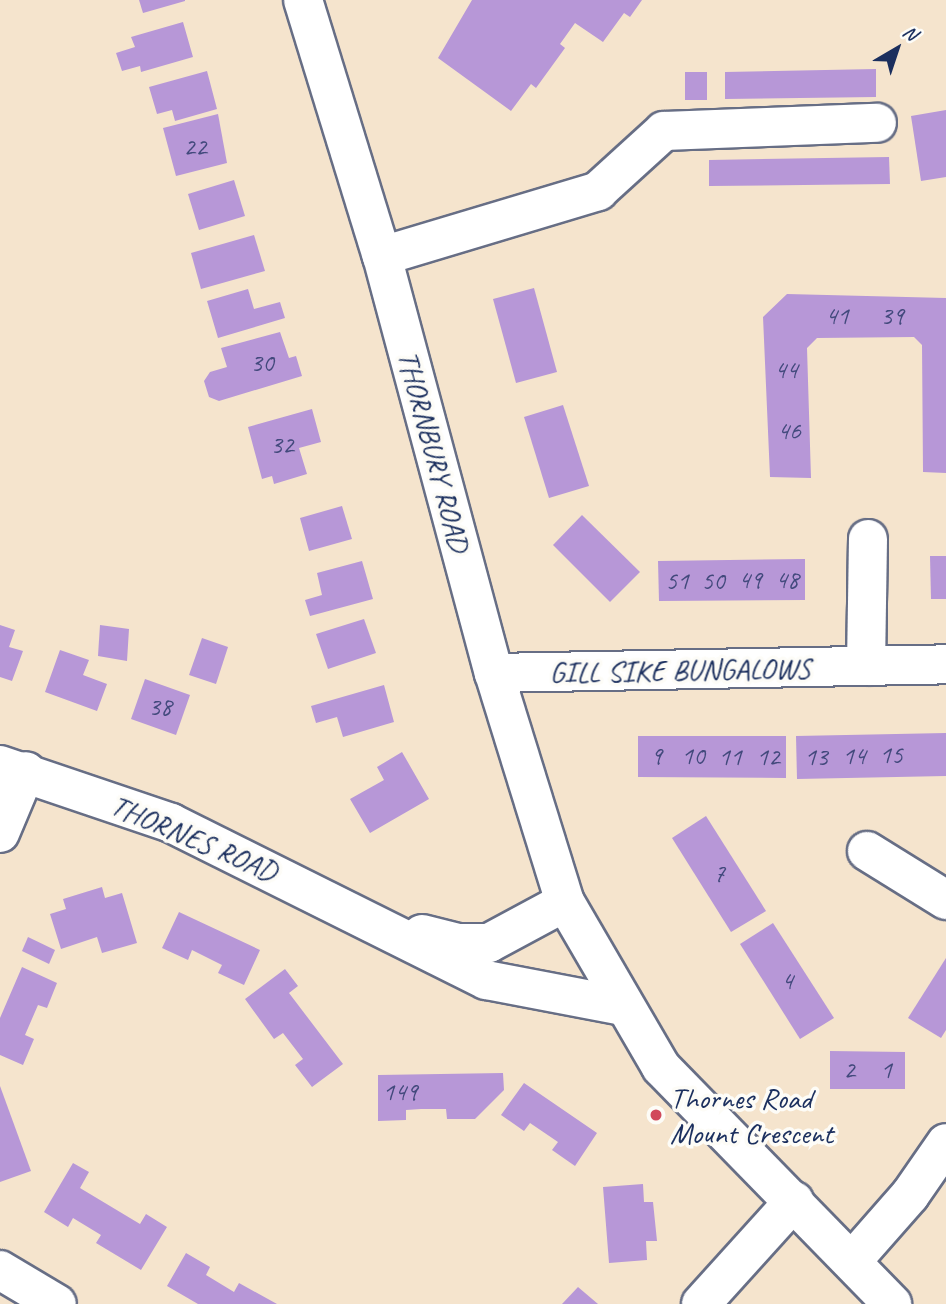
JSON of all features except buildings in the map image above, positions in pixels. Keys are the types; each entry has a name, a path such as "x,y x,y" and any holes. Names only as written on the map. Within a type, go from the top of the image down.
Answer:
{"street":[{"name":"THORNBURY ROAD","path":"303,0 382,256 494,673 565,902"},
{"path":"382,256 598,191 664,131 877,123"},
{"path":"866,666 868,539"},
{"name":"GILL SIKE BUNGALOWS","path":"494,673 946,664"},
{"path":"0,833 13,768"},
{"name":"THORNES ROAD","path":"13,768 171,823 383,925 486,980 622,1006"},
{"path":"867,851 946,900"},
{"path":"565,902 622,1006 661,1068 892,1304"},
{"name":"THORNES ROAD","path":"383,925 459,943 489,943 565,902"},
{"path":"852,1261 910,1195 946,1143"},
{"path":"701,1304 794,1201"},
{"path":"0,1270 57,1304"}],"place":[{"name":"Thornes Road Mount Crescent","path":"656,1115"}]}
